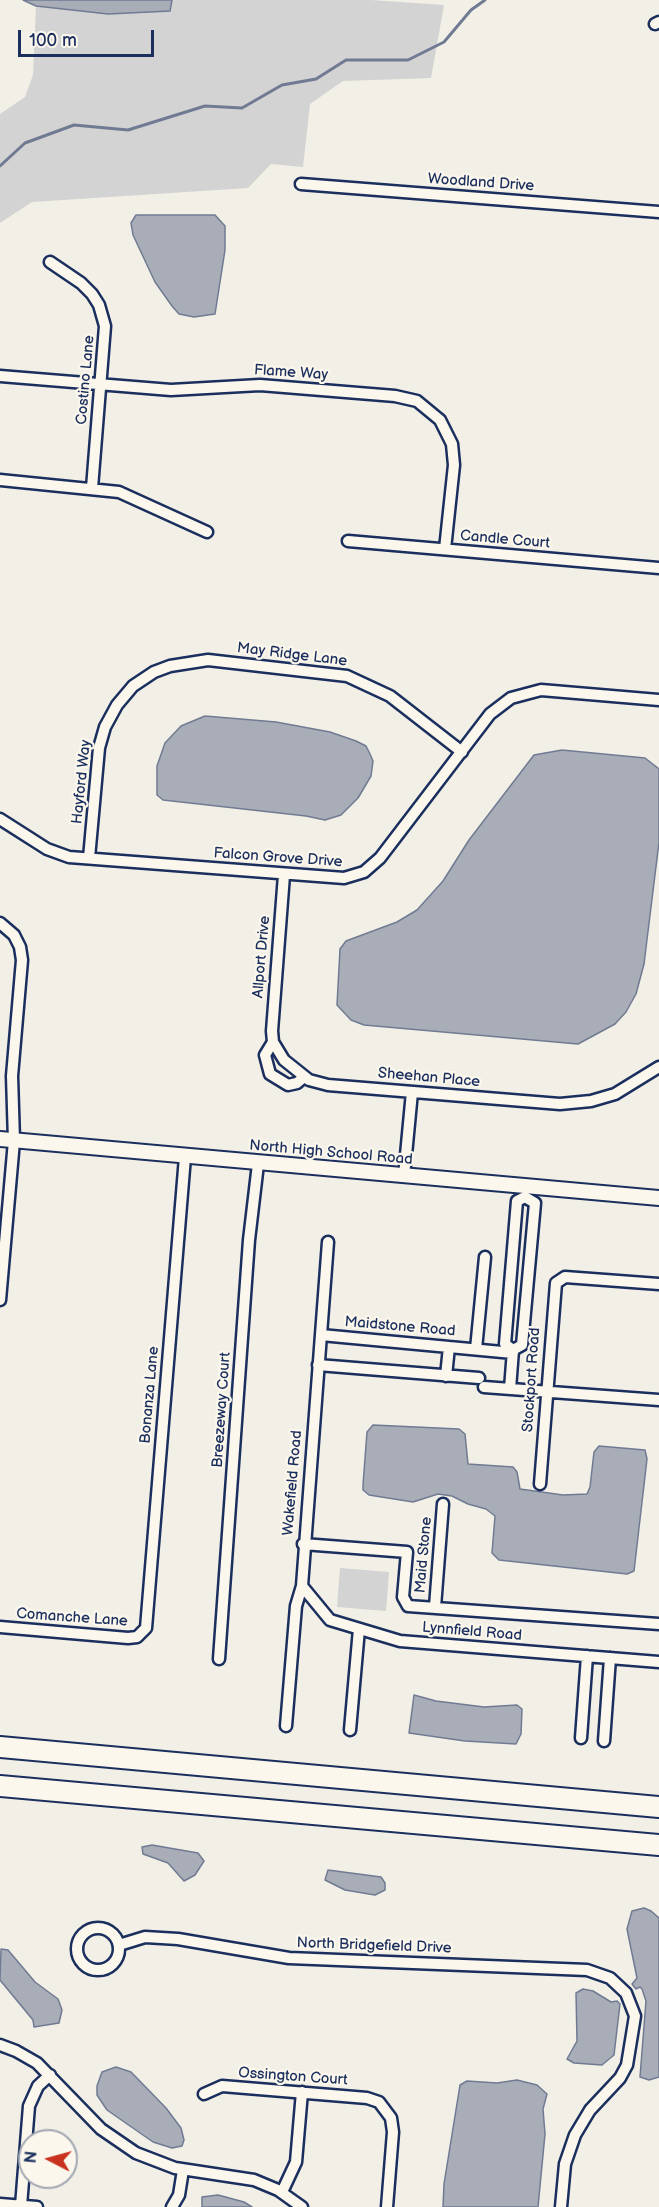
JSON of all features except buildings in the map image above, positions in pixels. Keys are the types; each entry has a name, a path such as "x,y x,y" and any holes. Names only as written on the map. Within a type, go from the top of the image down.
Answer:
{"highway":[{"path":"0,1748 659,1807"},
{"path":"0,1786 659,1845"}],"street":[{"name":"Woodland Drive","path":"301,184 659,212"},
{"name":"Costino Lane","path":"50,262 84,285 99,305 106,334 92,488"},
{"name":"Flame Way","path":"0,376 176,391 260,385 395,396 417,401 440,420 452,444 454,465 445,549"},
{"path":"0,480 92,488 129,496 207,532"},
{"name":"Candle Court","path":"348,541 659,568"},
{"name":"May Ridge Lane","path":"136,684 162,668 196,660 334,673 380,689 462,752"},
{"name":"Hayford Way","path":"89,858 100,741 112,712 136,684"},
{"name":"Falcon Grove Drive","path":"0,819 52,852 89,858 284,875 340,879 353,877 371,867 496,708 527,692 546,690 659,700"},
{"name":"Allport Drive","path":"266,1065 265,1053 273,1042 271,1021 284,875"},
{"path":"0,923 14,935 22,955 7,1140 0,1300"},
{"name":"Sheehan Place","path":"273,1042 291,1068 304,1077 326,1085 553,1104 578,1103 607,1097 627,1089 658,1070"},
{"name":"Sheehan Place","path":"266,1065 270,1074 284,1084 297,1083 304,1077"},
{"path":"404,1176 412,1092"},
{"name":"North High School Road","path":"7,1140 404,1176 526,1191 659,1198"},
{"name":"Bonanza Lane","path":"141,1634 147,1622 185,1157"},
{"name":"Breezeway Court","path":"219,1659 249,1240 258,1164"},
{"path":"526,1191 535,1203 522,1345 513,1351 505,1344 517,1201 526,1191"},
{"name":"Wakefield Road","path":"286,1726 296,1606 302,1586 303,1544 328,1242"},
{"name":"Maidstone Road","path":"476,1349 485,1257"},
{"path":"511,1271 528,1273"},
{"name":"Stockport Road","path":"540,1484 554,1287 557,1280 565,1277 659,1284"},
{"name":"Maidstone Road","path":"321,1335 513,1351"},
{"path":"446,1376 449,1347"},
{"path":"510,1389 513,1351"},
{"path":"318,1365 446,1376 510,1389 659,1400"},
{"name":"Maid Stone","path":"435,1607 443,1504"},
{"path":"303,1544 407,1552 404,1603 408,1606 659,1624"},
{"name":"Lynnfield Road","path":"302,1586 328,1619 400,1641 659,1662"},
{"name":"Comanche Lane","path":"0,1627 128,1638 141,1634"},
{"path":"350,1730 359,1629"},
{"path":"580,1738 587,1656"},
{"path":"604,1741 610,1658"},
{"path":"98,1928 111,1932 119,1945 117,1958 113,1964 101,1970 94,1970 82,1964 77,1951 80,1938 91,1929 98,1928"},
{"name":"North Bridgefield Drive","path":"119,1945 146,1937 178,1939 326,1962 587,1970 610,1978 624,1990 632,2003 635,2016 627,2065 620,2078 590,2110 575,2136 566,2164 561,2207"},
{"path":"0,2045 27,2056 50,2075 110,2137 143,2157 183,2170 245,2177 282,2192 302,2207"},
{"path":"21,2206 29,2106 38,2086 50,2075"},
{"name":"Ossington Court","path":"204,2094 222,2086 368,2098 380,2103 391,2118 393,2132 387,2207"},
{"path":"282,2192 296,2162 302,2092"},
{"path":"172,2207 179,2195 183,2170"},
{"path":"0,2204 37,2207"}],"shaded area":[{"path":"23,0 172,0 170,11 108,14 36,6"},
{"path":"172,0 371,0 444,5 431,78 343,81 310,104 303,167 271,164 248,188 32,202 0,223 0,114 25,97 33,75 36,6 108,14 170,11"},
{"path":"136,215 215,215 225,226 225,250 215,314 194,317 179,314 172,306 155,282 133,235 131,223"},
{"path":"205,716 276,722 330,732 356,741 366,746 373,761 371,776 358,798 341,815 325,820 163,800 157,795 157,766 165,743 181,726"},
{"path":"562,750 645,758 659,769 659,842 644,964 636,994 626,1012 615,1024 578,1044 364,1025 351,1020 337,1005 340,949 346,941 397,922 417,910 443,881 469,840 534,755"},
{"path":"373,1425 459,1429 465,1434 468,1464 513,1467 517,1472 520,1489 563,1495 587,1494 590,1487 594,1452 599,1446 645,1450 647,1459 634,1571 627,1574 499,1560 492,1553 495,1516 486,1509 452,1496 438,1494 413,1502 369,1495 363,1490 363,1485 367,1432"},
{"path":"340,1568 389,1572 386,1611 337,1607"},
{"path":"414,1695 436,1701 484,1707 517,1705 522,1709 521,1734 516,1744 465,1741 409,1733"},
{"path":"152,1845 198,1853 204,1861 195,1875 184,1881 168,1863 143,1854 142,1847"},
{"path":"328,1870 381,1877 385,1883 385,1890 375,1895 345,1890 325,1880"},
{"path":"644,1908 659,1918 659,2077 649,2080 640,2077 646,2001 642,1989 640,1987 636,1989 632,1984 637,1978 627,1929 632,1911"},
{"path":"1,1949 8,1950 35,1982 58,1999 62,2010 59,2023 34,2027 33,2020 0,1980"},
{"path":"583,1989 593,1991 611,2002 617,2001 620,2004 614,2055 602,2065 574,2063 567,2059 577,2041 576,1993"},
{"path":"116,2067 131,2072 166,2108 181,2128 184,2140 182,2146 172,2148 153,2142 107,2110 97,2095 97,2086 102,2072"},
{"path":"517,2080 537,2085 547,2094 543,2109 545,2134 538,2207 443,2207 444,2184 460,2085 467,2081 497,2083"},
{"path":"218,2195 244,2202 252,2207 202,2207 202,2197"}],"waterway":[{"path":"0,166 25,143 74,125 128,130 205,106 242,108 282,85 316,79 346,60 408,60 444,42 471,10 485,0"}]}
